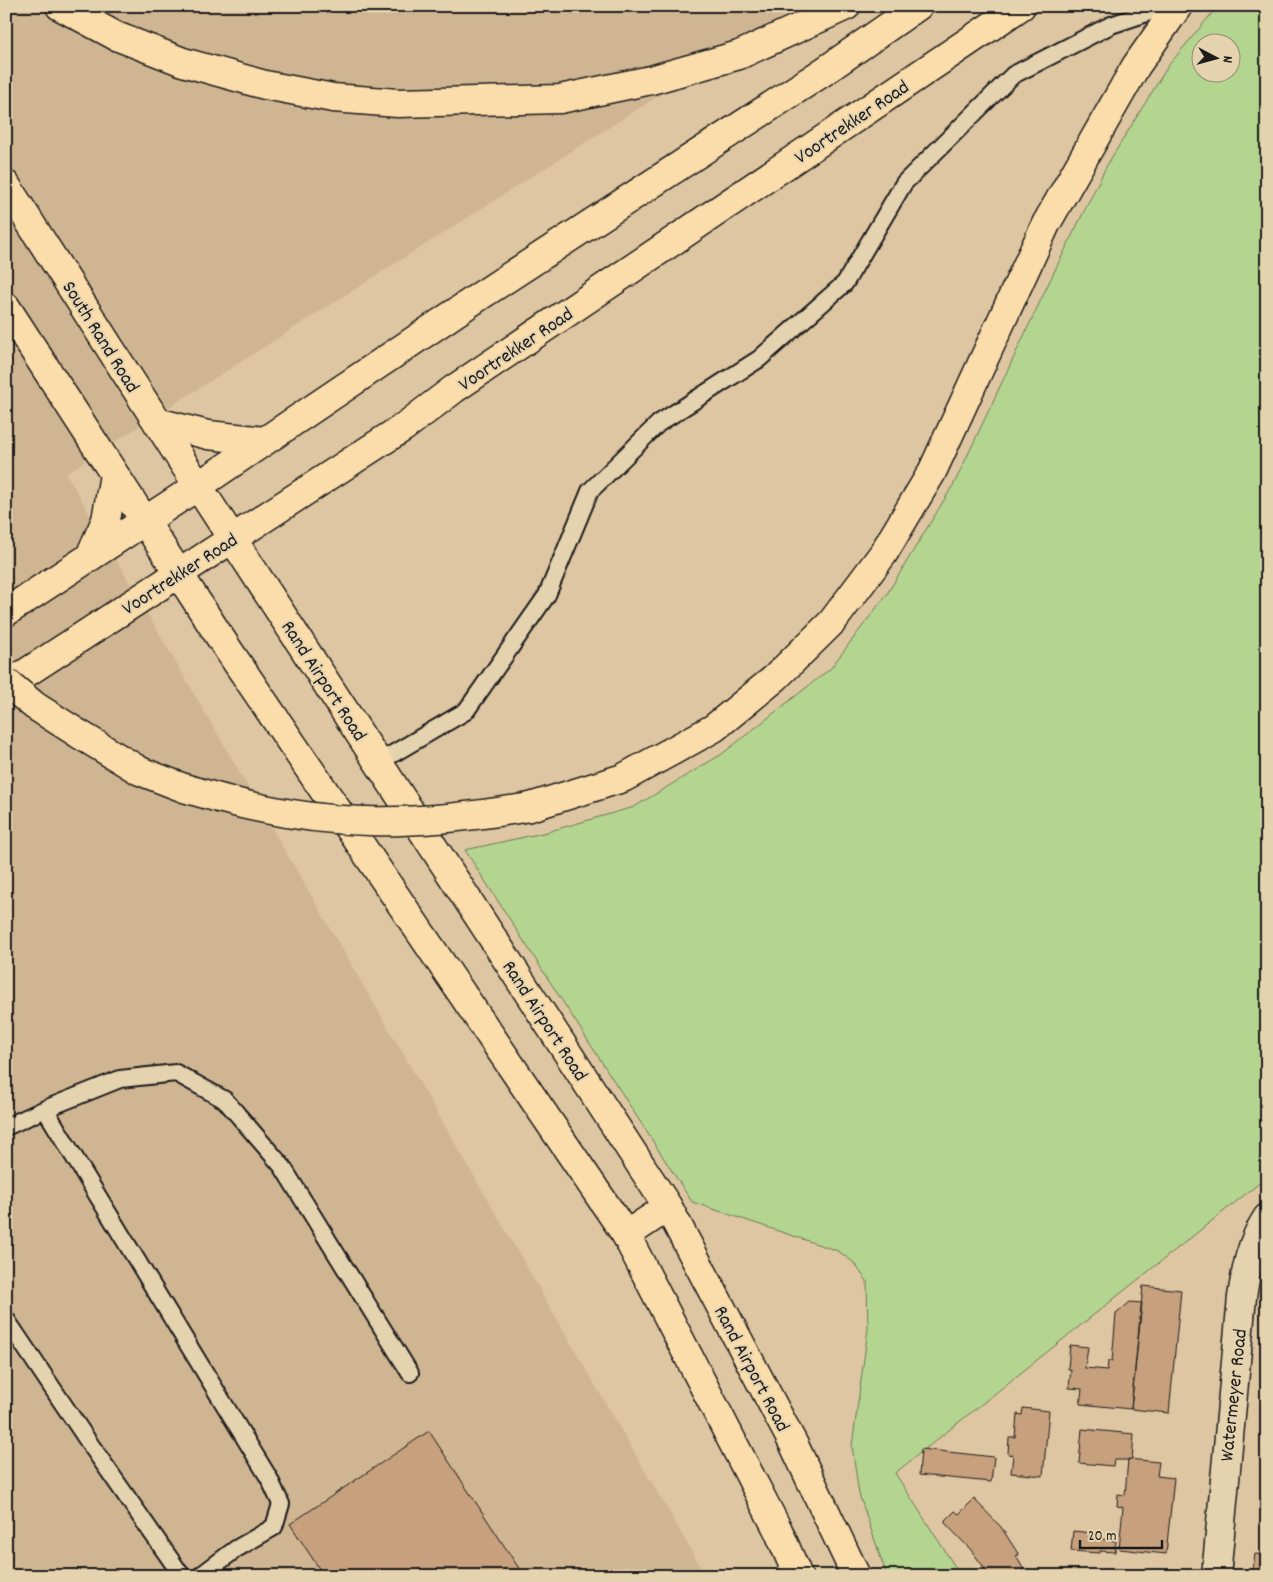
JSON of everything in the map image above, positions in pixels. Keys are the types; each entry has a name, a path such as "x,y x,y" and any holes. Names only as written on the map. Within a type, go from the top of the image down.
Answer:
{"main road":[{"path":"60,6 116,36 192,65 265,85 334,98 398,103 560,98 651,80 739,55 846,6"},
{"path":"6,612 198,486 483,294 814,78 918,6"},
{"name":"Voortrekker Road","path":"6,686 404,427 462,384 1021,6"},
{"path":"6,682 34,706 140,771 184,788 219,798 305,818 382,823 476,816 530,807 623,778 714,728 775,678 832,622 883,554 932,472 1046,224 1136,66 1178,6"},
{"name":"South Rand Road","path":"6,186 198,486"},
{"path":"6,307 178,574 626,1235 778,1530 798,1576"},
{"path":"157,422 208,435 265,441"},
{"path":"90,556 106,520 114,476"},
{"name":"Rand Airport Road","path":"198,486 668,1207 794,1445 856,1576"},
{"path":"626,1235 668,1207"}],"street":[{"name":"Watermeyer Road","path":"1216,1576 1242,1297 1247,1266 1257,1236 1267,1218"}],"lane":[{"path":"379,762 466,711 547,595 590,491 659,423 759,359 845,283 904,183 1013,75 1111,25 1168,6"},
{"path":"6,1127 120,1079 176,1073 225,1100 282,1166 410,1373"},
{"path":"45,1109 269,1478 281,1504 274,1527 236,1549 200,1576"},
{"path":"6,1319 182,1576"}],"shaded area":[{"path":"6,6 800,6 66,473 706,1576 6,1576"}],"green space":[{"path":"1218,6 1267,6 1267,1177 895,1473 961,1576 887,1576 859,1494 852,1446 868,1329 867,1281 853,1262 838,1251 692,1202 465,850 547,832 634,807 722,754 830,669 887,594 955,482 1053,274 1107,165 1168,66 1190,40 1190,82 1240,82 1240,32 1196,32"}],"building":[{"path":"1143,1286 1181,1290 1169,1413 1131,1409"},
{"path":"1130,1302 1142,1303 1131,1409 1080,1404 1082,1389 1069,1388 1071,1369 1068,1369 1070,1345 1088,1347 1085,1368 1107,1370 1108,1361 1112,1361 1116,1314"},
{"path":"1023,1408 1049,1411 1043,1476 1011,1473 1013,1455 1008,1454 1009,1437 1015,1437 1017,1414 1022,1415"},
{"path":"1082,1429 1134,1434 1132,1460 1114,1460 1113,1466 1079,1463"},
{"path":"429,1431 524,1576 324,1576 290,1524"},
{"path":"921,1449 994,1457 991,1482 919,1475"},
{"path":"1128,1459 1159,1462 1157,1476 1174,1478 1166,1554 1119,1549 1123,1507 1117,1506 1118,1494 1125,1495"},
{"path":"974,1499 1001,1527 1019,1555 1016,1556 1024,1570 1016,1576 983,1576 988,1573 971,1550 944,1522 955,1511 959,1514"},
{"path":"1073,1531 1102,1534 1101,1539 1116,1541 1115,1552 1071,1551"},
{"path":"1255,1554 1267,1555 1267,1576 1252,1576"}]}
